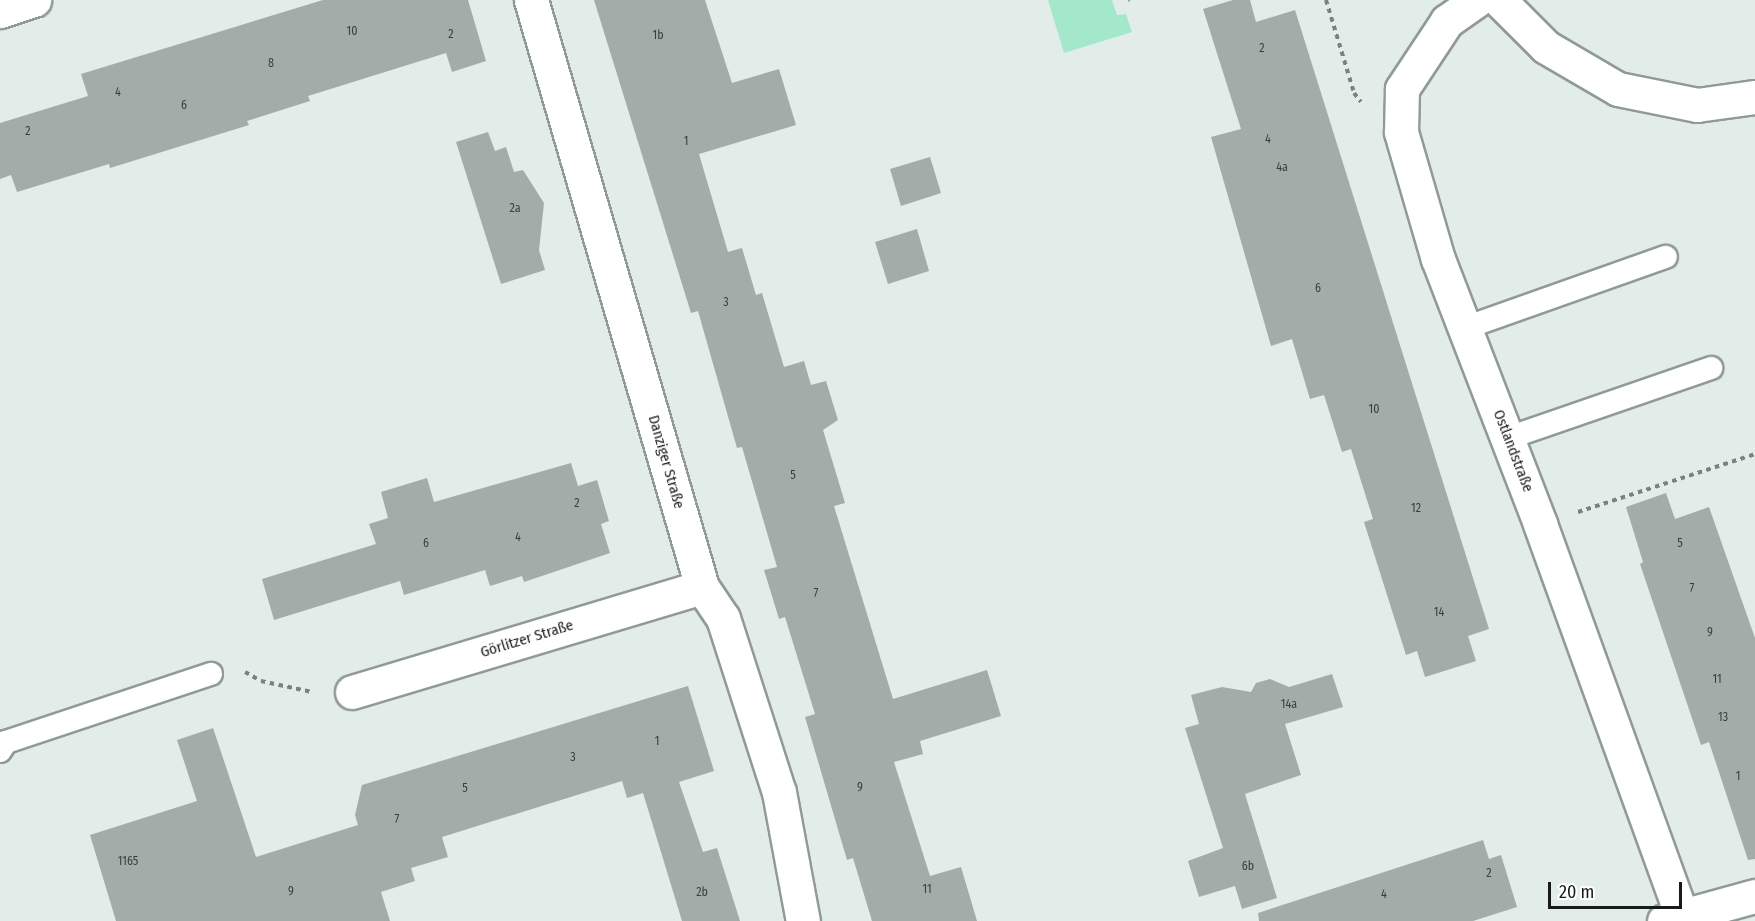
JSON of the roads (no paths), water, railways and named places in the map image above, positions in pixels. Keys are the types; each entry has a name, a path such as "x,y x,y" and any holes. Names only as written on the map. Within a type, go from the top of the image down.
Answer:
{"street":[{"path":"0,11 34,0"},
{"name":"Danziger Straße","path":"531,0 702,587 723,618 779,792 803,921"},
{"name":"Ostlandstraße","path":"1477,0 1447,21 1402,89 1401,132 1438,259 1540,524 1677,919"},
{"path":"1499,0 1546,47 1618,89 1697,105 1755,97"},
{"name":"Görlitzer Straße","path":"352,692 702,587"},
{"path":"1677,919 1755,896"}],"lane":[{"path":"1465,328 1666,257"},
{"path":"1508,438 1711,368"},
{"path":"0,751 6,742 211,674"}]}
